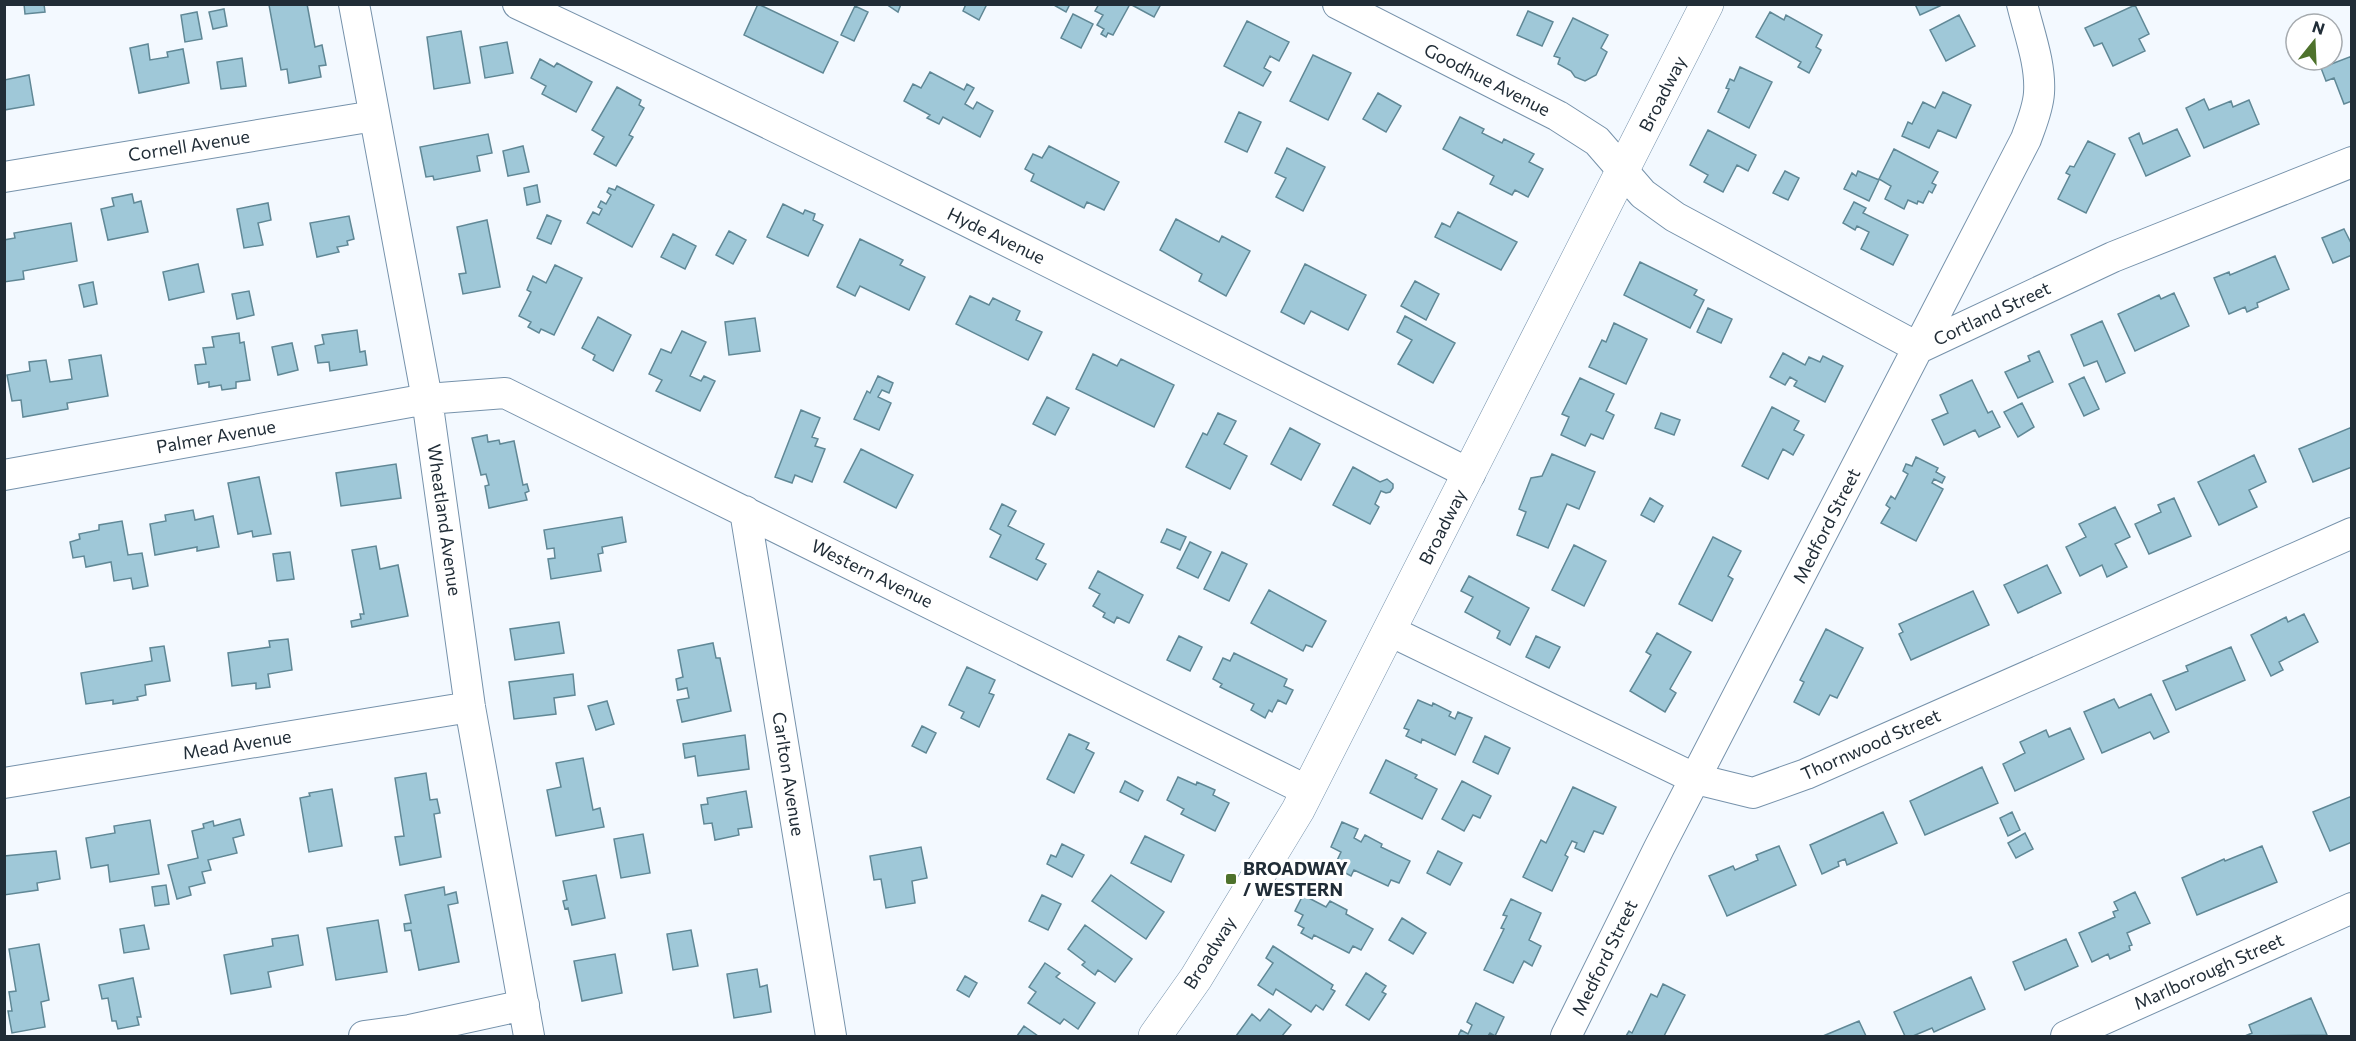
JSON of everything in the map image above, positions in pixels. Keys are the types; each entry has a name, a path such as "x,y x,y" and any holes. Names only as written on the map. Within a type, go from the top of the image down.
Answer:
{"main road":[{"name":"Broadway","path":"1155,1036 1196,978 1308,791 1707,4"}],"street":[{"name":"Wheatland Avenue","path":"354,4 428,399 470,707 529,1036"},
{"name":"Hyde Avenue","path":"518,4 665,73 1024,250 1470,474"},
{"name":"Goodhue Avenue","path":"1338,4 1558,116 1597,141 1624,170"},
{"name":"Medford Street","path":"1566,1036 1696,778 2026,139 2039,94 2038,76 2022,4"},
{"name":"Cornell Avenue","path":"4,177 374,116"},
{"name":"Cortland Street","path":"1624,170 1643,194 1675,217 1919,348 2114,257 2352,162"},
{"name":"Western Avenue","path":"428,399 505,393 1308,791"},
{"name":"Palmer Avenue","path":"4,475 428,399"},
{"name":"Carlton Avenue","path":"745,511 831,1036"},
{"name":"Thornwood Street","path":"1390,631 1696,778 1753,793 1806,774 2352,534"},
{"name":"Mead Avenue","path":"4,783 470,707"},
{"name":"Marlborough Street","path":"2066,1036 2352,908"},
{"path":"364,1036 410,1030 524,1005"}],"building":[{"path":"24,4 44,4 45,12 25,14"},
{"path":"307,4 315,47 322,45 326,65 319,66 321,77 289,83 287,69 281,70 269,5"},
{"path":"758,4 838,42 823,73 744,35"},
{"path":"886,4 901,4 898,12"},
{"path":"966,4 987,4 979,20 963,11"},
{"path":"1052,4 1070,4 1066,12"},
{"path":"1099,4 1130,4 1113,35 1108,33 1106,37 1101,34 1104,29 1097,25 1103,15 1095,11"},
{"path":"1130,4 1161,4 1154,17"},
{"path":"1915,4 1942,4 1942,5 1920,15"},
{"path":"2135,5 2149,34 2139,39 2145,51 2113,66 2102,43 2094,46 2085,28"},
{"path":"855,6 868,12 854,41 841,35"},
{"path":"224,9 227,26 213,29 209,12"},
{"path":"1528,11 1553,22 1542,46 1517,35"},
{"path":"197,12 202,39 185,42 181,15"},
{"path":"1770,12 1784,20 1786,15 1822,35 1816,47 1821,50 1809,73 1798,67 1801,62 1756,37"},
{"path":"1073,14 1093,24 1081,48 1061,38"},
{"path":"1959,15 1975,46 1946,61 1930,30"},
{"path":"1573,18 1608,35 1601,48 1607,52 1596,75 1585,81 1575,77 1571,71 1558,64 1560,58 1554,56"},
{"path":"1247,21 1289,42 1279,61 1270,56 1264,68 1271,72 1263,86 1224,66"},
{"path":"461,31 470,83 434,89 427,37"},
{"path":"507,42 513,73 485,78 480,47"},
{"path":"148,44 150,60 168,57 167,52 183,49 189,83 139,93 130,48"},
{"path":"1313,55 1351,73 1328,120 1290,101"},
{"path":"2352,56 2352,101 2344,104 2334,78 2326,81 2323,72 2344,72 2344,59"},
{"path":"242,58 246,86 221,89 217,62"},
{"path":"540,59 554,67 557,63 592,82 576,112 542,94 546,86 531,78"},
{"path":"1740,67 1772,82 1749,128 1718,112 1729,89 1726,88 1730,79 1734,81"},
{"path":"930,72 964,90 967,84 974,88 965,104 973,109 977,102 993,111 980,137 943,117 939,124 927,118 930,115 904,101 913,84 921,88"},
{"path":"29,75 34,105 4,110 4,80"},
{"path":"617,87 641,100 639,105 644,108 629,135 633,137 616,166 594,154 604,137 592,130"},
{"path":"1943,92 1971,105 1956,138 1938,130 1929,148 1902,136 1908,122 1912,124 1923,102 1935,108"},
{"path":"1378,93 1401,106 1386,132 1363,119"},
{"path":"2204,99 2209,110 2231,101 2233,107 2249,100 2259,124 2204,148 2186,108"},
{"path":"1239,112 1261,122 1247,152 1225,142"},
{"path":"1460,117 1484,129 1482,133 1502,143 1504,139 1534,154 1529,162 1543,169 1528,197 1515,190 1512,195 1490,184 1494,176 1443,149"},
{"path":"2177,129 2190,156 2146,176 2129,138 2139,133 2143,144"},
{"path":"1708,130 1756,155 1748,171 1737,165 1723,192 1704,182 1708,175 1690,165"},
{"path":"488,134 492,153 477,156 480,171 434,180 433,176 426,177 420,147"},
{"path":"2088,141 2115,154 2086,213 2058,199 2070,175 2066,173 2070,166 2074,167"},
{"path":"523,146 529,172 508,176 503,151"},
{"path":"1049,146 1119,182 1104,210 1087,202 1084,208 1031,181 1034,174 1025,169 1033,154 1042,158"},
{"path":"1287,148 1325,167 1303,211 1276,197 1286,178 1275,173"},
{"path":"1894,149 1938,172 1932,183 1936,185 1932,193 1929,191 1923,203 1918,201 1917,204 1908,200 1904,209 1885,199 1891,186 1879,179"},
{"path":"1785,171 1799,178 1788,200 1773,193"},
{"path":"1858,171 1879,180 1869,201 1844,189 1852,173 1856,176"},
{"path":"537,185 540,202 527,205 524,188"},
{"path":"617,186 654,205 632,247 587,223 593,212 599,215 602,209 598,207 601,201 606,204 611,195 607,192 609,188 615,190"},
{"path":"132,194 134,203 141,201 148,232 108,240 101,209 114,206 112,198"},
{"path":"1854,202 1866,208 1863,213 1908,235 1893,265 1861,249 1869,232 1857,226 1855,230 1843,223"},
{"path":"268,203 271,220 258,223 263,245 244,248 237,209"},
{"path":"783,204 803,214 805,210 815,214 813,220 823,225 808,256 767,237"},
{"path":"1458,212 1517,242 1501,270 1435,237 1442,223 1450,227"},
{"path":"547,215 561,221 551,244 537,238"},
{"path":"349,216 354,239 347,241 348,245 337,247 339,252 317,257 310,223"},
{"path":"1176,219 1219,242 1222,236 1250,251 1226,296 1199,281 1202,274 1160,250"},
{"path":"487,220 500,287 463,294 459,274 466,273 457,227"},
{"path":"71,223 77,261 23,271 24,279 4,282 4,240 15,238 14,233"},
{"path":"2344,229 2352,245 2352,255 2333,263 2322,238"},
{"path":"729,231 746,240 733,264 716,255"},
{"path":"673,234 696,246 685,269 661,257"},
{"path":"860,239 903,260 900,265 925,277 909,310 860,286 855,296 837,287"},
{"path":"2275,256 2289,289 2257,303 2258,307 2247,312 2245,307 2229,314 2214,278 2229,272 2230,275"},
{"path":"1640,262 1697,290 1694,295 1704,300 1690,328 1624,295"},
{"path":"198,264 204,292 169,300 163,272"},
{"path":"1305,264 1366,295 1348,330 1311,311 1304,324 1281,312"},
{"path":"555,265 582,278 554,335 541,329 539,333 528,327 531,322 519,316 531,292 527,290 533,276 546,283"},
{"path":"1415,281 1439,294 1426,320 1401,306"},
{"path":"93,282 97,304 84,307 79,285"},
{"path":"249,291 254,315 237,319 232,294"},
{"path":"2174,293 2189,326 2135,351 2118,314 2159,295 2161,299"},
{"path":"970,296 989,305 993,298 1020,311 1016,320 1042,332 1028,360 956,324"},
{"path":"1708,308 1732,319 1721,343 1697,332"},
{"path":"1405,316 1455,343 1433,383 1398,364 1412,340 1397,332"},
{"path":"598,317 631,335 613,371 593,360 595,355 582,348"},
{"path":"755,318 760,351 729,355 725,322"},
{"path":"2102,321 2125,373 2106,382 2097,361 2084,366 2071,335"},
{"path":"1614,323 1647,339 1626,384 1589,367 1602,340 1606,342"},
{"path":"357,330 360,352 365,351 367,365 330,371 329,362 318,363 315,346 324,344 322,335"},
{"path":"682,331 706,342 690,376 701,381 704,376 715,381 700,411 656,391 662,380 649,374 661,349 671,353"},
{"path":"239,333 240,343 244,342 250,380 236,382 236,388 222,390 221,385 209,387 209,382 198,384 195,365 206,364 203,348 214,347 212,337"},
{"path":"292,343 298,370 278,375 272,347"},
{"path":"2039,351 2053,382 2018,398 2005,372 2030,361 2028,356"},
{"path":"1783,353 1805,365 1809,357 1820,362 1823,356 1843,366 1825,402 1794,386 1797,381 1790,377 1785,385 1770,377"},
{"path":"1093,354 1117,366 1121,359 1174,385 1154,427 1076,389"},
{"path":"101,355 108,396 67,403 68,409 23,417 21,400 12,401 7,375 30,371 29,362 46,360 50,382 72,379 69,360"},
{"path":"878,376 893,383 889,393 882,390 878,397 891,403 879,430 854,419 867,391 870,393"},
{"path":"2084,377 2099,409 2084,416 2069,384"},
{"path":"1580,378 1614,394 1606,411 1614,415 1603,439 1591,434 1585,446 1561,435 1569,417 1562,414"},
{"path":"1972,380 1988,413 1992,411 2000,427 1979,437 1975,430 1944,445 1932,420 1948,413 1940,395"},
{"path":"1047,397 1069,408 1055,435 1033,424"},
{"path":"2022,403 2034,427 2018,437 2004,412"},
{"path":"1772,407 1799,421 1794,430 1804,435 1793,455 1783,449 1768,479 1742,466"},
{"path":"801,410 820,418 812,437 818,439 815,446 825,449 812,482 795,475 792,483 775,477"},
{"path":"1218,413 1236,421 1224,444 1247,456 1230,489 1186,467 1203,433 1207,435"},
{"path":"1661,413 1680,420 1674,435 1655,428"},
{"path":"2352,427 2352,467 2313,482 2299,449"},
{"path":"1290,428 1320,444 1301,480 1271,464"},
{"path":"487,435 488,442 499,440 500,444 514,441 523,485 527,484 529,491 525,493 527,500 489,508 485,486 489,485 486,474 481,475 472,438"},
{"path":"861,449 913,475 896,508 844,482"},
{"path":"1552,454 1595,472 1579,509 1567,504 1548,548 1517,535 1526,512 1519,509 1531,478 1542,476"},
{"path":"2254,455 2266,482 2249,490 2257,507 2219,525 2198,482"},
{"path":"1916,457 1938,468 1936,472 1945,477 1942,483 1934,479 1932,483 1943,489 1916,541 1881,523 1890,508 1886,505 1891,496 1895,499 1908,474 1903,471 1906,464 1912,466"},
{"path":"396,464 401,498 341,506 336,473"},
{"path":"1353,467 1380,482 1387,479 1393,484 1390,492 1381,491 1375,504 1379,507 1370,524 1333,505"},
{"path":"259,477 271,534 253,537 252,531 238,534 228,483"},
{"path":"1650,498 1663,506 1654,522 1641,515"},
{"path":"2174,498 2191,536 2149,554 2135,524 2161,512 2158,505"},
{"path":"1002,504 1016,511 1008,526 1044,544 1036,559 1046,564 1037,580 990,557 1001,535 990,529"},
{"path":"2115,507 2130,537 2115,544 2127,567 2107,577 2102,565 2080,576 2066,547 2086,537 2079,524"},
{"path":"193,510 195,520 213,516 219,547 197,551 197,547 155,555 150,524 166,521 165,515"},
{"path":"622,517 626,542 602,547 603,553 598,554 601,571 551,579 548,559 555,558 554,548 547,549 544,530"},
{"path":"122,521 128,555 142,553 148,586 133,589 131,578 114,581 111,562 86,567 84,556 73,558 70,542 80,539 79,534 99,530 99,525"},
{"path":"1167,529 1186,537 1180,550 1161,542"},
{"path":"1713,537 1741,551 1728,576 1733,579 1712,621 1679,604"},
{"path":"1190,542 1211,552 1198,578 1177,568"},
{"path":"1574,545 1606,561 1584,606 1552,590"},
{"path":"376,546 380,569 398,565 408,616 352,627 351,621 361,619 360,614 364,614 352,550"},
{"path":"290,552 294,579 277,581 273,554"},
{"path":"1222,552 1247,564 1229,601 1204,589"},
{"path":"2047,565 2061,593 2018,613 2004,585"},
{"path":"1098,571 1143,595 1129,623 1117,617 1114,623 1103,617 1105,613 1093,606 1100,594 1089,588"},
{"path":"1469,576 1529,608 1510,645 1497,638 1500,631 1465,612 1473,597 1461,591"},
{"path":"1269,590 1326,621 1312,647 1306,645 1303,651 1251,623"},
{"path":"1973,591 1989,625 1911,660 1899,634 1903,632 1899,624"},
{"path":"2304,614 2318,642 2279,662 2283,670 2271,676 2251,635 2286,617 2288,622"},
{"path":"559,622 564,653 515,660 510,629"},
{"path":"1826,629 1863,648 1837,698 1830,695 1819,715 1794,702 1804,682 1800,680"},
{"path":"1657,633 1691,652 1670,689 1676,693 1665,712 1630,691 1651,655 1646,652"},
{"path":"1179,636 1202,647 1190,671 1167,660"},
{"path":"1536,636 1560,647 1549,668 1526,657"},
{"path":"288,639 292,670 268,674 270,687 256,689 256,683 232,686 228,653 270,647 269,641"},
{"path":"713,643 716,658 720,658 731,711 682,722 677,700 689,698 687,688 678,690 676,679 683,677 678,650"},
{"path":"164,646 170,681 145,685 146,695 137,697 138,700 113,704 113,700 86,704 81,673 152,661 150,648"},
{"path":"2231,647 2245,680 2176,710 2163,681 2188,671 2186,666"},
{"path":"1234,653 1287,679 1284,686 1293,690 1286,704 1278,700 1272,712 1269,710 1265,718 1251,710 1254,704 1220,687 1222,684 1213,679 1223,658 1230,661"},
{"path":"967,667 995,680 989,693 994,695 979,727 961,718 964,712 949,705"},
{"path":"573,674 575,695 554,698 556,714 514,719 509,682"},
{"path":"2151,694 2169,732 2154,739 2150,732 2102,753 2084,712 2114,699 2119,708"},
{"path":"1418,700 1432,706 1433,703 1451,712 1449,716 1455,719 1458,712 1472,718 1455,755 1422,739 1421,743 1406,736 1409,730 1404,728"},
{"path":"607,701 614,724 596,730 588,706"},
{"path":"922,726 936,733 926,753 912,746"},
{"path":"2070,728 2084,759 2015,791 2003,764 2025,753 2020,742 2046,730 2049,737"},
{"path":"1069,734 1089,743 1086,749 1094,753 1074,793 1047,779"},
{"path":"745,735 749,769 698,776 695,756 685,758 683,744"},
{"path":"1485,736 1510,748 1498,774 1473,762"},
{"path":"583,758 593,810 600,808 604,827 556,836 547,790 561,787 556,763"},
{"path":"1386,760 1417,775 1415,778 1437,789 1422,819 1370,793"},
{"path":"1982,767 1998,803 1925,835 1910,801"},
{"path":"426,773 430,800 437,799 440,813 434,814 441,857 400,865 395,837 404,836 395,778"},
{"path":"1178,777 1215,790 1213,795 1229,803 1215,831 1181,814 1184,809 1167,800"},
{"path":"1125,781 1143,791 1138,801 1120,792"},
{"path":"1462,781 1491,796 1480,818 1473,815 1464,831 1442,819"},
{"path":"1573,787 1616,807 1603,834 1594,831 1584,852 1575,848 1577,843 1572,841 1565,855 1568,857 1552,891 1523,877 1541,840 1546,843"},
{"path":"332,789 342,846 309,852 300,798 310,796 309,793"},
{"path":"746,791 752,827 738,829 739,835 715,840 712,823 704,824 701,805 708,804 707,798"},
{"path":"2352,796 2352,842 2330,851 2313,812"},
{"path":"1883,812 1897,843 1847,865 1845,859 1838,862 1839,866 1822,874 1810,845"},
{"path":"2012,812 2020,830 2008,836 2000,818"},
{"path":"240,819 244,835 233,838 237,853 208,860 211,870 202,872 205,883 189,887 191,895 177,899 168,865 198,858 192,831 204,828 203,824 213,821 214,826"},
{"path":"150,820 159,874 110,882 108,865 91,868 86,838 115,833 114,826"},
{"path":"1342,822 1358,829 1354,838 1361,842 1365,835 1382,844 1381,847 1410,861 1399,883 1391,880 1388,886 1354,870 1351,876 1334,867 1341,852 1331,847"},
{"path":"2025,833 2033,849 2016,858 2008,843"},
{"path":"643,834 650,873 621,878 614,839"},
{"path":"1145,836 1184,855 1171,882 1131,863"},
{"path":"1062,844 1084,855 1072,877 1047,864 1051,855 1056,857"},
{"path":"1779,846 1796,885 1727,916 1709,876 1733,866 1735,870 1758,860 1756,855"},
{"path":"2262,846 2277,882 2197,915 2182,878 2224,859 2225,861"},
{"path":"921,847 927,878 912,881 915,903 886,908 881,879 874,880 870,856"},
{"path":"56,851 60,879 37,883 38,890 4,895 4,856"},
{"path":"1438,851 1462,863 1450,885 1427,873"},
{"path":"596,875 605,918 572,925 568,908 565,909 563,901 567,900 563,881"},
{"path":"1111,875 1164,912 1146,939 1092,901"},
{"path":"166,885 169,904 155,906 152,887"},
{"path":"444,887 445,895 456,892 458,903 448,905 459,962 419,970 411,930 405,931 404,924 411,923 405,895"},
{"path":"2135,892 2150,923 2127,933 2132,945 2129,946 2130,950 2110,959 2108,954 2092,962 2079,933 2115,917 2113,912 2118,910 2114,902"},
{"path":"1042,895 1061,904 1048,930 1029,921"},
{"path":"1303,895 1326,907 1330,901 1347,910 1346,914 1373,929 1361,950 1353,946 1349,953 1314,935 1312,939 1301,933 1304,928 1298,925 1303,915 1295,911"},
{"path":"1511,899 1541,913 1529,940 1541,946 1532,966 1524,961 1513,983 1484,970 1504,929 1501,928 1507,916 1503,915"},
{"path":"1402,918 1426,933 1413,954 1389,940"},
{"path":"378,920 387,972 336,980 327,928"},
{"path":"144,925 149,949 124,953 120,929"},
{"path":"1085,925 1132,959 1115,982 1098,970 1095,975 1082,965 1085,962 1068,949"},
{"path":"691,930 698,966 673,970 667,934"},
{"path":"298,935 303,965 268,972 271,987 231,994 224,955 273,946 272,939"},
{"path":"2066,939 2078,966 2025,990 2013,962"},
{"path":"39,944 49,1000 41,1002 45,1027 12,1033 8,1011 12,1011 9,992 16,991 9,949"},
{"path":"1273,946 1333,985 1331,989 1335,991 1323,1010 1316,1005 1311,1012 1276,989 1273,995 1258,985 1273,963 1266,958"},
{"path":"615,954 622,993 582,1001 574,961"},
{"path":"1045,963 1060,973 1056,977 1095,1003 1078,1029 1064,1019 1060,1024 1028,1003 1036,992 1029,987"},
{"path":"757,969 760,987 767,985 771,1012 734,1018 727,974"},
{"path":"1366,973 1386,986 1382,992 1386,994 1369,1020 1346,1005"},
{"path":"965,976 977,983 969,997 957,990"},
{"path":"1971,977 1985,1009 1934,1032 1932,1028 1913,1036 1905,1036 1894,1012"},
{"path":"133,978 141,1017 137,1017 139,1025 118,1029 116,1021 112,1021 108,998 102,999 99,985"},
{"path":"1663,984 1685,995 1664,1036 1626,1036 1629,1031 1632,1033 1651,994 1657,997"},
{"path":"2311,998 2327,1035 2245,1036 2252,1033 2249,1025"},
{"path":"1476,1003 1504,1017 1495,1036 1490,1033 1488,1036 1458,1036 1461,1030 1468,1034 1472,1025 1467,1022"},
{"path":"1269,1009 1291,1025 1282,1036 1236,1036 1252,1014 1260,1021"},
{"path":"1859,1021 1866,1036 1823,1036"},
{"path":"1024,1026 1038,1036 1017,1036"}],"place":[{"name":"BROADWAY / WESTERN","path":"1231,879"}]}
